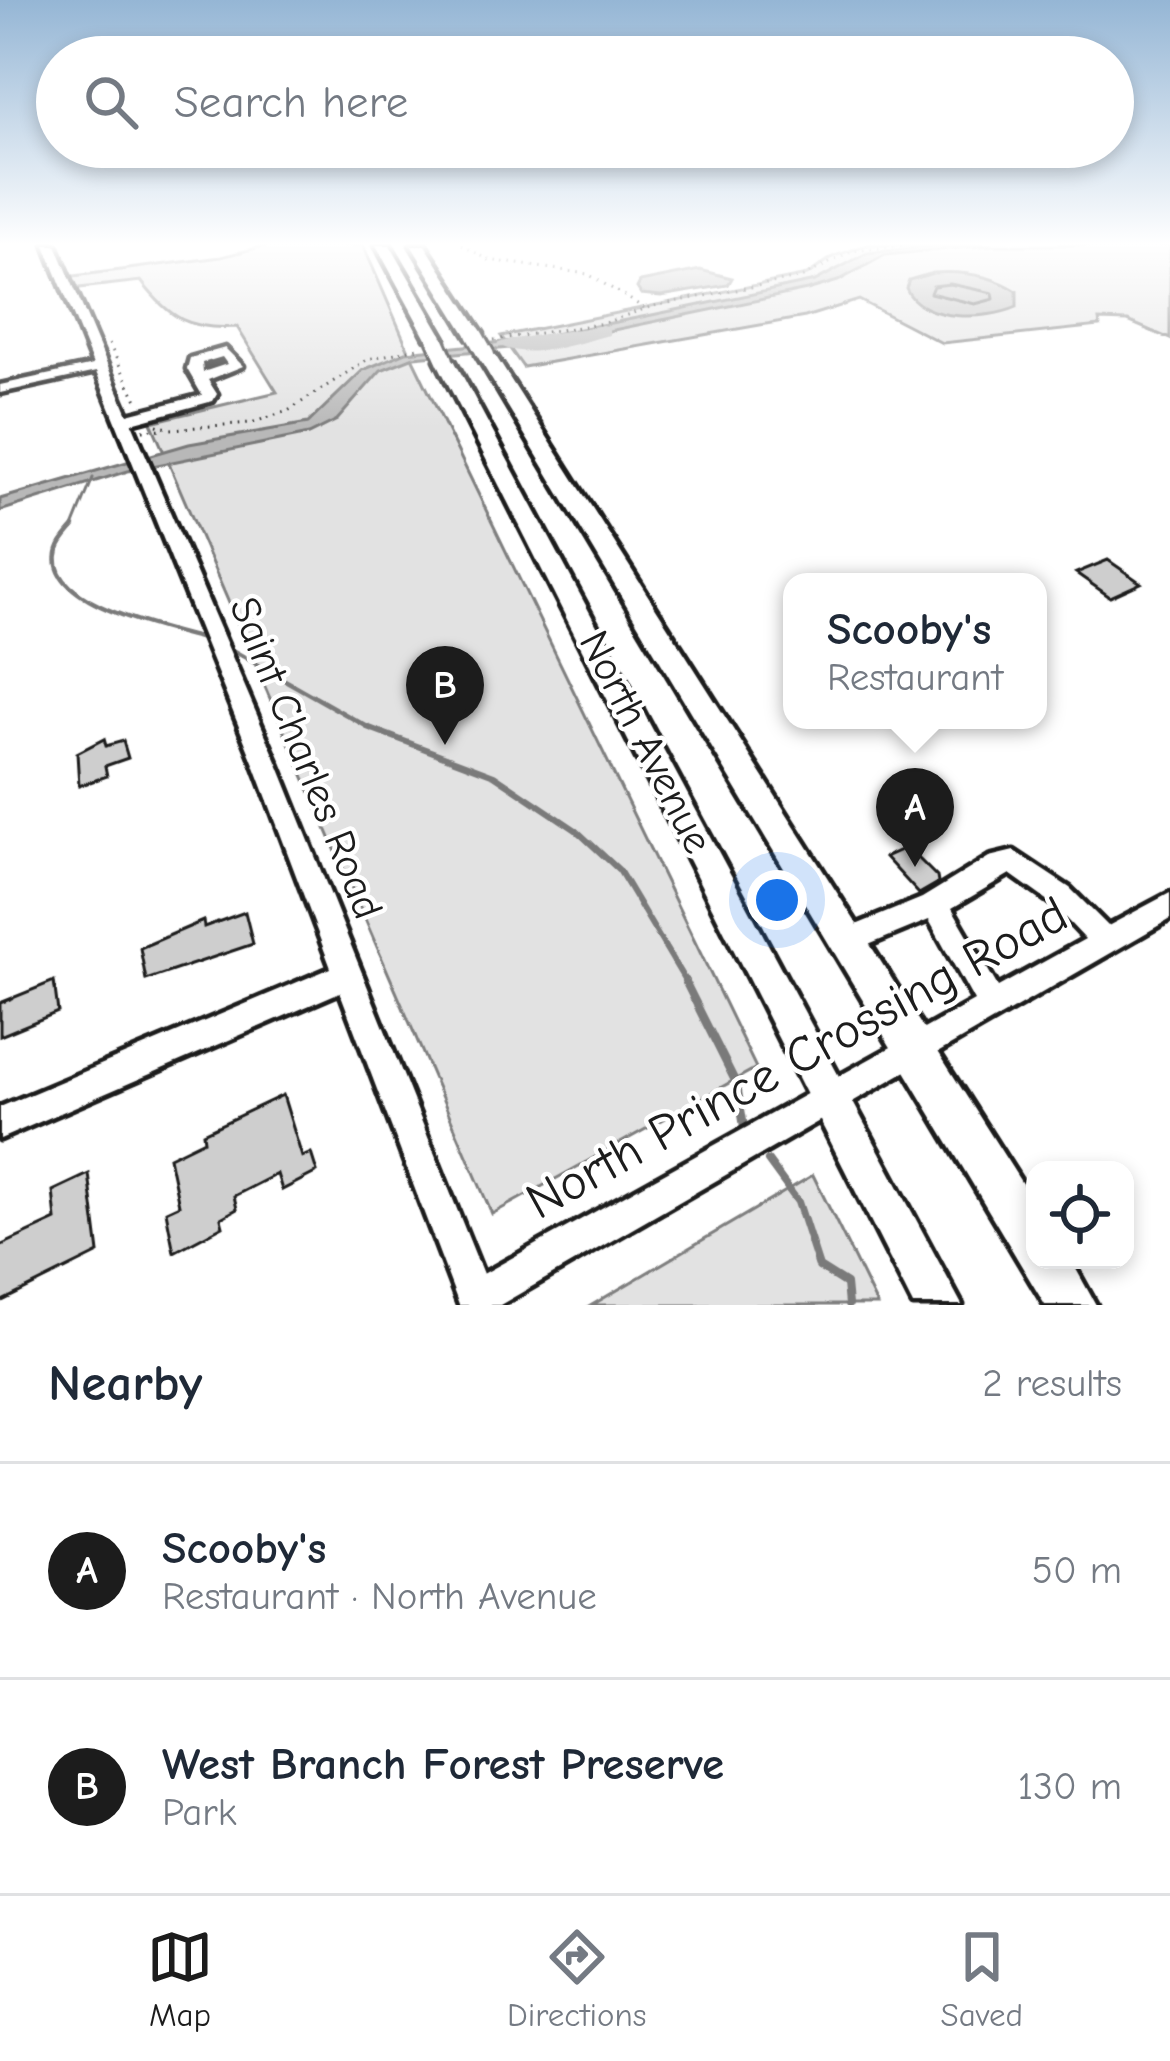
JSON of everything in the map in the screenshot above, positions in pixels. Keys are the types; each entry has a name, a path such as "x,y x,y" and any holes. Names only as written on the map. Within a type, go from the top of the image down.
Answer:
{"main road":[{"name":"North Avenue","path":"416,306 938,1305"},
{"name":"North Avenue","path":"459,306 1026,1230"},
{"path":"1050,1269 1072,1305"}],"street":[{"name":"Saint Charles Road","path":"71,306 129,430 476,1302"},
{"path":"0,389 101,367"},
{"path":"129,430 205,400 211,394 201,378"},
{"path":"849,941 935,904 998,865 1014,862 1061,896 1106,942"},
{"path":"935,904 993,1006"},
{"name":"North Prince Crossing Road","path":"476,1302 1170,905"},
{"path":"0,1123 348,975"}],"path":[{"path":"640,306 645,309"},
{"path":"484,343 558,333 660,306"},
{"path":"129,430 171,429"}],"shaded area":[{"path":"162,306 390,306 756,1068 492,1214 151,422 277,392 237,327 193,324"},
{"path":"652,306 840,306 805,317 523,367 501,336"},
{"path":"870,306 1170,306 1170,339 1128,321 1099,320 1100,326 942,343"},
{"path":"813,1175 877,1305 592,1305"}],"water":[{"path":"695,306 730,306 541,345 414,357 381,370 337,420 309,434 128,471 0,511 0,499 189,444 308,423 363,370 406,352 523,340"},
{"path":"922,306 1017,306 973,316"}],"building":[{"path":"1108,560 1141,583 1110,597 1076,573"},
{"path":"104,739 106,746 123,741 128,758 105,766 107,776 79,786 77,753"},
{"path":"907,847 937,877 938,883 919,894 885,857"},
{"path":"245,912 253,944 146,980 140,948 203,921 204,927"},
{"path":"54,981 58,1012 0,1036 0,1003"},
{"path":"283,1095 302,1157 311,1153 317,1172 282,1190 277,1174 234,1196 237,1209 221,1218 223,1226 174,1252 166,1211 179,1205 169,1157 204,1140 203,1133"},
{"path":"89,1174 99,1253 0,1302 0,1246 56,1220 53,1191"}],"waterway":[{"path":"507,344 551,343 602,331"},
{"path":"72,529 93,478"},
{"path":"72,529 58,550 58,569 69,585 112,612 206,640"},
{"path":"232,650 369,728"},
{"path":"369,728 494,775 576,830 619,870 687,984"},
{"path":"369,728 373,730"},
{"path":"685,981 737,1085 744,1127"},
{"path":"768,1161 798,1202 819,1267 846,1284 848,1305"}],"place":[{"name":"West Branch Forest Preserve","path":"445,745"},
{"name":"Scooby's","path":"915,867"}]}
